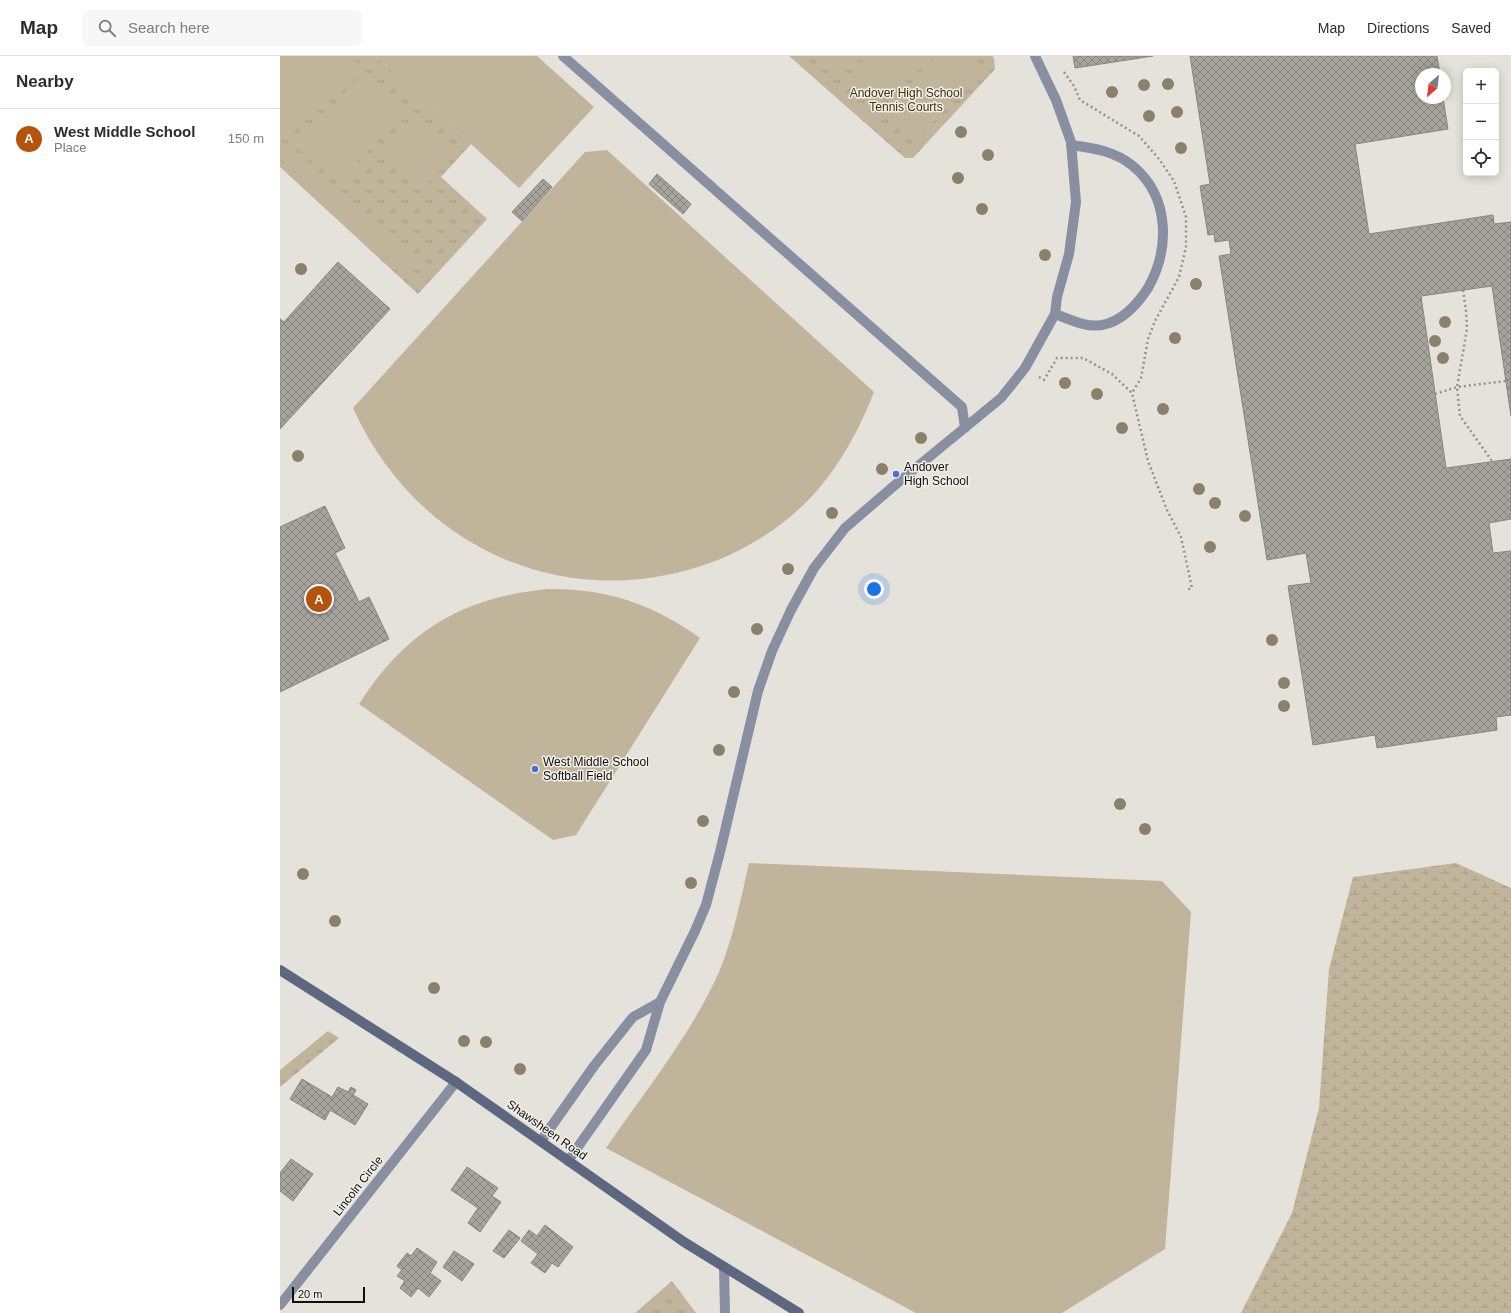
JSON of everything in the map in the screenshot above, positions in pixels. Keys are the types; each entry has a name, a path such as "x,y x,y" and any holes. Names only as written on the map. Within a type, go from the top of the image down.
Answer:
{"main road":[{"name":"Shawsheen Road","path":"280,970 456,1082 724,1267 798,1313"}],"street":[{"path":"563,56 962,406 965,428"},
{"path":"568,1160 646,1050 660,1002 695,931 706,905 758,691 772,651 791,610 814,568 846,528 895,485 1001,398 1025,368 1055,314 1057,297 1069,254 1076,202 1071,145 1056,100 1034,56"},
{"path":"1055,314 1082,324 1102,325 1127,313 1139,301 1152,281 1159,266 1163,248 1163,218 1157,199 1133,166 1116,155 1096,149 1071,145"},
{"path":"541,1141 594,1066 633,1017 660,1002"},
{"name":"Lincoln Circle","path":"280,1305 456,1082"},
{"path":"724,1267 725,1313"}],"path":[{"path":"1463,290 1467,329 1457,387 1460,416 1492,461"},
{"path":"1025,368 1044,380 1057,358 1083,358 1112,374 1132,393 1148,461 1167,510 1181,537 1192,588 1187,590"},
{"path":"1435,394 1457,387 1506,381"}],"green space":[{"path":"280,56 375,56 471,144 441,177 487,219 418,294 280,167"},
{"path":"288,56 349,56 357,64 294,132 280,120 280,64"},
{"path":"375,56 537,56 594,107 519,188"},
{"name":"Andover High School Tennis Courts","path":"789,56 992,56 994,58 995,69 913,158 905,158"},
{"path":"825,56 854,56 841,71"},
{"path":"868,56 922,56 880,104 849,78"},
{"path":"936,56 956,56 975,73 918,138 887,111"},
{"path":"365,71 407,109 343,177 302,139"},
{"path":"413,117 454,155 423,188 382,150"},
{"path":"286,142 419,265 408,277 280,158 280,148"},
{"path":"607,150 874,392 863,419 833,470 814,494 789,518 746,547 714,561 698,567 645,579 592,580 542,572 494,555 451,529 412,496 379,455 353,408 585,152"},
{"name":"West Middle School Softball Field","path":"547,589 589,591 628,600 665,616 700,638 576,835 553,840 359,704 377,678 396,656 416,638 438,622 462,610 488,600"},
{"path":"749,863 1162,881 1191,912 1165,1249 1062,1313 916,1313 606,1148 667,1062 708,995 724,959 736,918"},
{"path":"1456,863 1511,888 1511,1313 1241,1313 1292,1213 1319,1108 1329,969 1353,877"},
{"path":"328,1031 339,1038 280,1087 280,1070"},
{"path":"672,1281 696,1313 635,1313"}],"building":[{"path":"1073,56 1153,56 1075,68"},
{"path":"1190,56 1437,56 1439,68 1415,68 1415,104 1444,104 1448,129 1355,144 1369,234 1493,215 1494,224 1511,222 1511,416 1492,286 1421,296 1446,468 1511,459 1511,519 1489,523 1493,553 1511,551 1511,715 1496,717 1497,730 1377,748 1375,735 1313,745 1288,586 1311,583 1306,553 1267,560 1219,256 1231,254 1229,240 1215,242 1214,234 1208,235 1200,186 1210,184"},
{"path":"657,174 691,204 683,214 649,184"},
{"path":"543,179 552,187 522,221 512,212"},
{"path":"338,262 390,309 280,429 280,319 284,322"},
{"path":"325,506 345,548 335,553 359,602 369,597 389,639 280,692 280,527"},
{"path":"302,1079 332,1097 338,1087 348,1092 351,1087 356,1090 353,1095 368,1104 355,1125 330,1110 325,1120 290,1099"},
{"path":"291,1159 313,1174 293,1201 280,1191 280,1173"},
{"path":"467,1167 498,1188 492,1196 501,1202 480,1232 468,1223 478,1208 451,1190"},
{"path":"545,1225 573,1247 558,1267 552,1263 545,1273 531,1263 538,1254 521,1241 529,1230 537,1236"},
{"path":"509,1230 520,1238 504,1258 493,1251"},
{"path":"417,1248 437,1262 430,1273 441,1281 429,1297 418,1288 411,1297 400,1288 405,1281 397,1276 402,1270 397,1266 407,1253 411,1256"},
{"path":"454,1251 474,1264 462,1281 443,1267"}],"place":[{"name":"Andover High School","path":"896,474"},
{"name":"West Middle School","path":"319,599"},
{"name":"West Middle School Softball Field","path":"535,769"}]}
